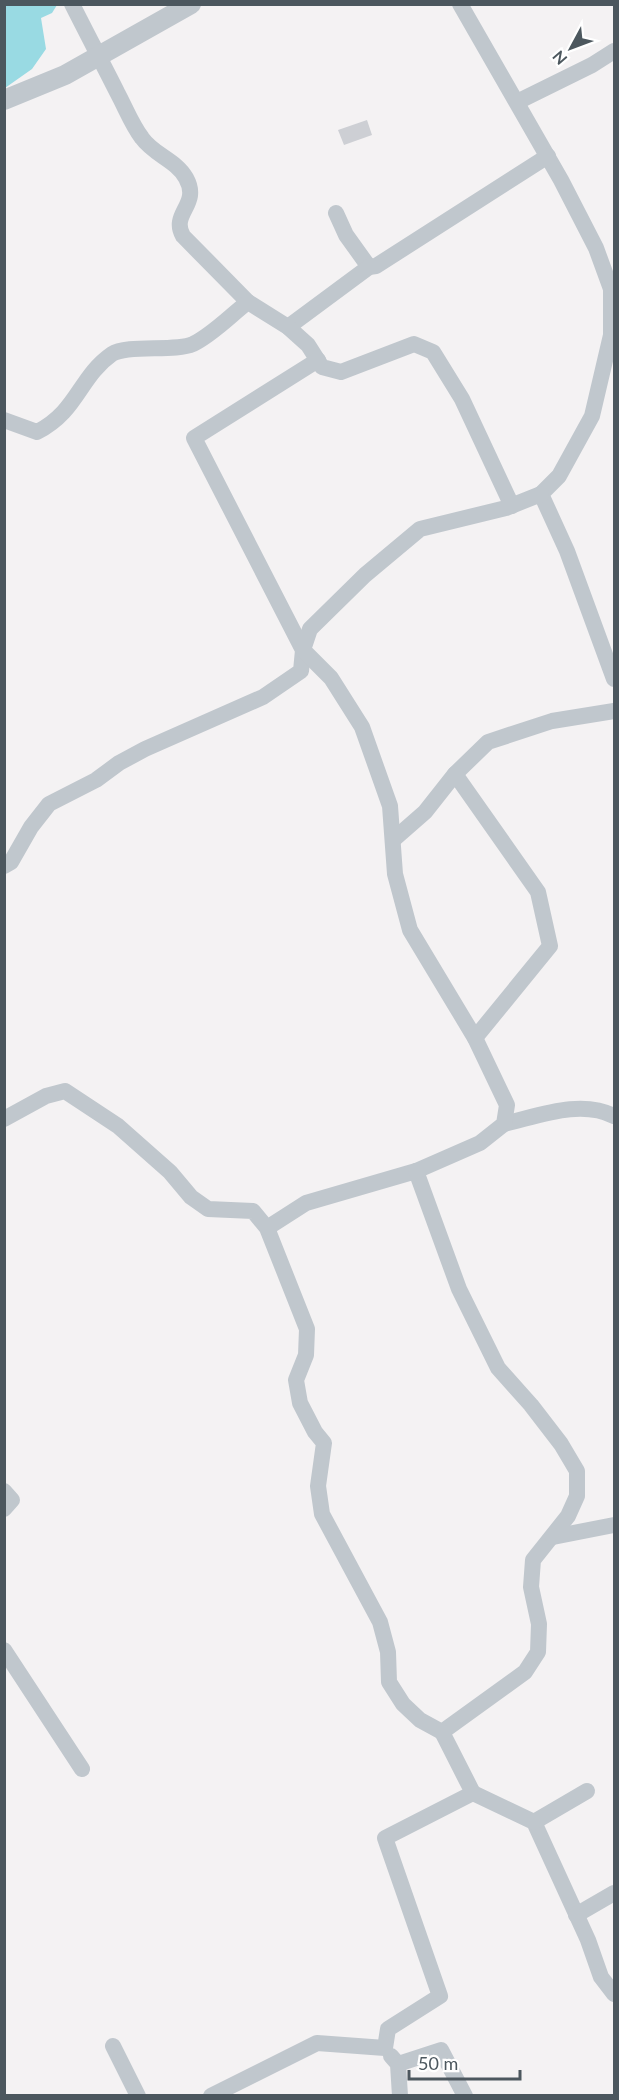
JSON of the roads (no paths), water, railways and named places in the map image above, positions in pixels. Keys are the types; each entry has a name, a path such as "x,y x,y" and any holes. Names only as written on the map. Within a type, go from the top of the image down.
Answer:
{"street":[{"path":"72,4 143,140 178,168 186,179 191,192 189,205 179,219 178,227 183,236 248,302 288,327 308,345 322,367 341,372 414,344 433,352 462,399 512,506"},
{"path":"4,100 65,75 191,4"},
{"path":"4,866 11,862 31,827 49,804 96,780 145,749 263,697 301,672 303,650 310,629 365,575 420,529 512,506 541,494 559,476 592,416 611,335 611,289 600,258 548,156 460,4"},
{"path":"518,102 615,51"},
{"path":"288,327 369,267 376,266 548,156"},
{"path":"336,213 346,235 369,267"},
{"path":"4,420 37,432 55,423 75,400 92,373 114,353 192,344 248,302"},
{"path":"318,360 194,438 303,650 331,678 362,727 390,806 395,874 410,930 475,1038 507,1105 504,1124"},
{"path":"541,494 567,550 615,679"},
{"path":"393,840 425,812 455,774 488,742 552,721 615,711"},
{"path":"455,774 538,892 550,946 475,1038"},
{"path":"4,1119 46,1096 65,1091 118,1126 170,1173 191,1197 208,1209 253,1211 267,1227 307,1329 306,1355 296,1380 300,1403 315,1432 324,1443 318,1486 322,1514 381,1622 388,1652 389,1682 403,1704 420,1720 442,1732 473,1793 534,1822 601,1977 613,1989"},
{"path":"267,1227 306,1203 417,1171 480,1143 504,1124 572,1108 603,1110 615,1116"},
{"path":"417,1171 459,1289 498,1368 543,1421 577,1472 577,1496 568,1516 533,1560 531,1587 539,1624 538,1652 525,1672 442,1732"},
{"path":"4,1491 12,1500 4,1509"},
{"path":"553,1536 615,1525"},
{"path":"4,1650 82,1769"},
{"path":"534,1822 587,1791"},
{"path":"385,2048 388,2030 440,1996 385,1838 473,1793"},
{"path":"576,1915 615,1893"},
{"path":"211,2096 317,2043 385,2048 398,2064 400,2096"},
{"path":"113,2046 138,2096"},
{"path":"398,2064 441,2050 465,2096"}],"water":[{"path":"5,4 57,5 52,13 41,18 46,49 32,69 5,88"}]}
